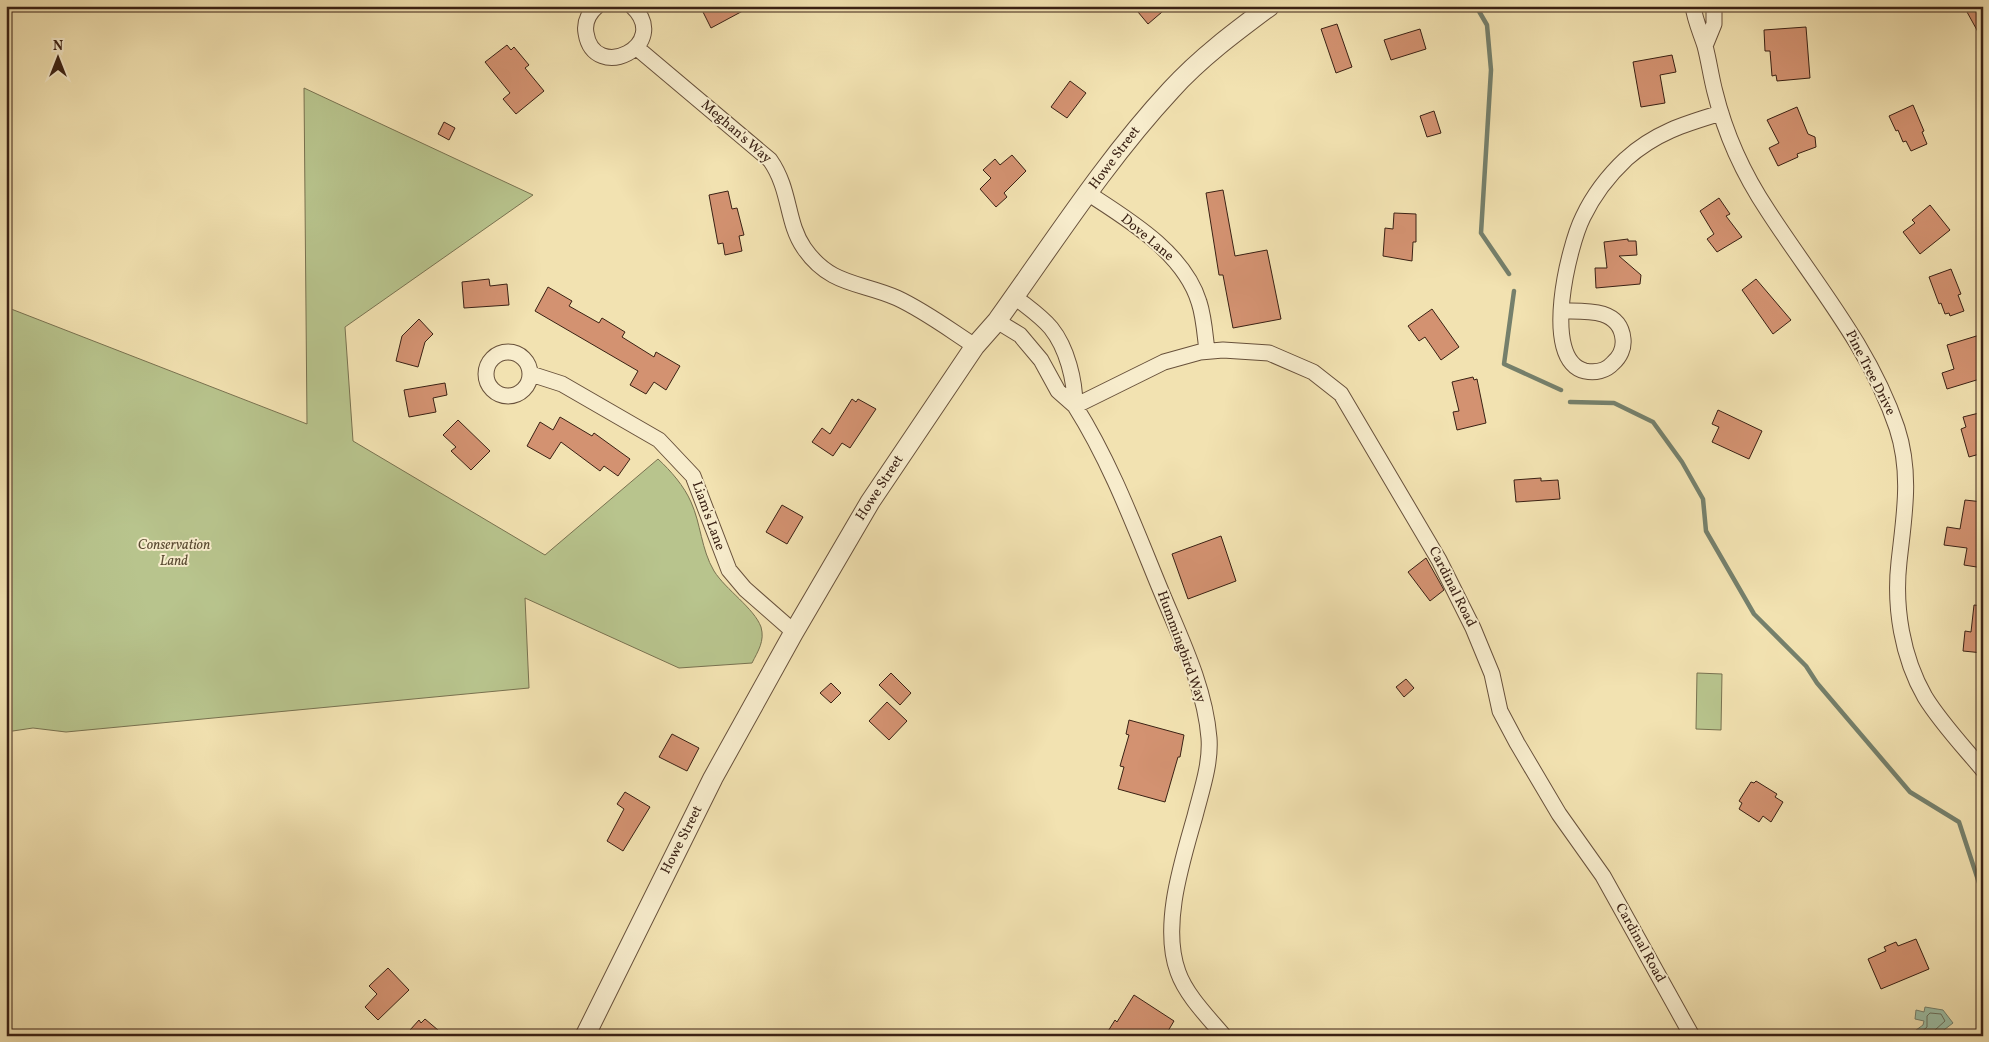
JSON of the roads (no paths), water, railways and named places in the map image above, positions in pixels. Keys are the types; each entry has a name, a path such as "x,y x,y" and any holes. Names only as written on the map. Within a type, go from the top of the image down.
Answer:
{"street":[{"path":"597,6 589,16 586,27 588,39 594,49 604,56 616,58 627,55 636,48 642,38 643,26 640,16 632,6"},
{"name":"Howe Street","path":"585,1036 713,778 794,632 870,502 975,346 997,321 1124,145 1172,89 1231,35 1270,6"},
{"name":"Pine Tree Drive","path":"1692,6 1696,26 1705,46 1721,113 1734,147 1754,189 1840,314 1879,383 1891,410 1904,454 1906,474 1905,516 1897,587 1899,620 1905,647 1925,697 1983,770"},
{"path":"1705,46 1714,24 1714,6"},
{"name":"Meghan's Way","path":"636,48 770,160 784,183 798,238 817,264 847,283 895,297 917,308 975,346"},
{"path":"1562,311 1599,312 1615,321 1623,338 1622,350 1616,361 1606,369 1593,372 1581,369 1571,362 1563,345 1562,311 1567,262 1574,238 1594,197 1625,160 1665,131 1721,113"},
{"name":"Dove Lane","path":"1089,194 1137,228 1176,262 1189,279 1199,302 1207,351"},
{"name":"Hummingbird Way","path":"1015,296 1050,327 1056,337 1072,378 1075,406"},
{"name":"Hummingbird Way","path":"997,321 1020,335 1041,360 1058,391 1075,406 1086,424 1123,498 1180,638 1204,706 1209,739 1207,763 1187,841 1171,926 1172,954 1181,978 1216,1033"},
{"name":"Cardinal Road","path":"1075,406 1164,362 1207,351 1224,350 1270,353 1313,372 1341,394 1444,569 1473,628 1492,674 1500,712 1559,814 1603,876 1692,1036"},
{"name":"Liam's Lane","path":"531,374 562,384 659,440 693,476 729,570 745,589 794,632"}],"water":[{"path":"1925,1007 1943,1010 1953,1023 1936,1036 1914,1036 1912,1033 1923,1025 1924,1021 1915,1019 1916,1010 1924,1012"}],"waterway":[{"path":"1476,6 1487,25 1491,70 1481,233 1509,274"},
{"path":"1514,291 1504,364 1561,390"},
{"path":"1570,402 1614,403 1653,422 1682,462 1703,499 1706,531 1754,614 1806,666 1817,683 1910,792 1959,822 1983,895"}],"park label":[{"name":"Conservation Land","path":"174,554"}]}
